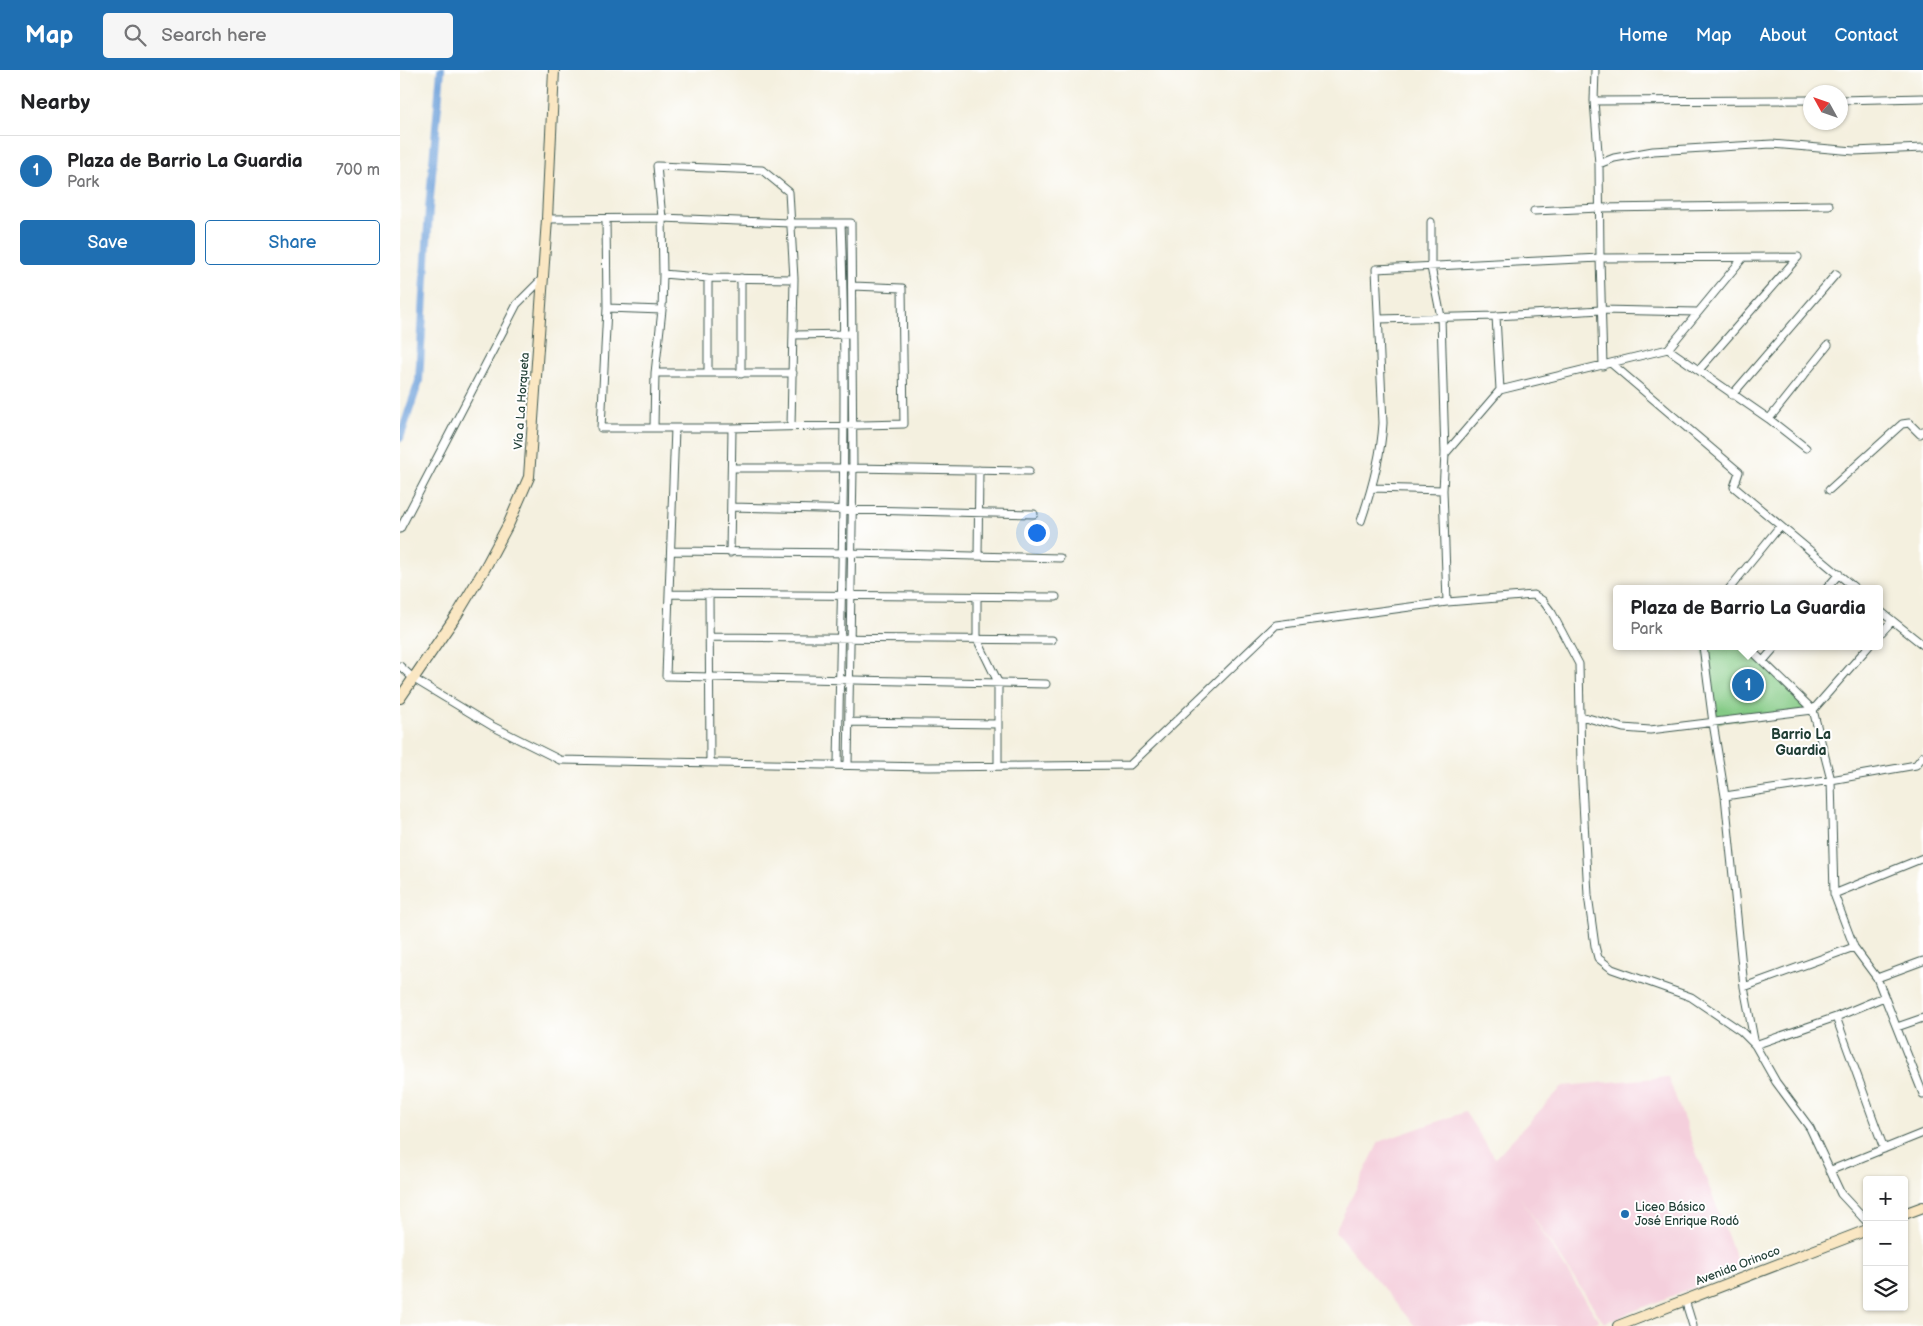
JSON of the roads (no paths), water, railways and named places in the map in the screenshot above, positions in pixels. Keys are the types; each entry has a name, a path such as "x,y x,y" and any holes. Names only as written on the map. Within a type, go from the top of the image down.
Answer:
{"main road":[{"name":"Vía a La Horqueta","path":"400,698 458,613 485,568 509,523 529,476 547,219 554,70"},
{"path":"1908,1213 1923,1207"},
{"name":"Avenida Orinoco","path":"1618,1326 1863,1232"}],"street":[{"path":"1595,70 1594,101 1599,164 1603,366"},
{"path":"1848,100 1923,98"},
{"path":"1594,101 1803,100"},
{"path":"1599,164 1614,158 1654,151 1772,144 1854,151 1923,148"},
{"path":"654,427 655,373 662,310 663,274 662,218 657,166 753,168 762,170 789,192 794,279 791,426"},
{"path":"1534,211 1599,208 1829,205"},
{"path":"547,219 662,218 790,223 851,222 853,286 848,334"},
{"path":"606,219 608,308 601,428 732,428 904,424 902,288 853,286"},
{"path":"1431,222 1431,267 1441,317 1445,454 1443,490 1447,602"},
{"path":"841,223 848,334 848,425 853,468 848,765"},
{"path":"1361,520 1373,488 1383,423 1376,269 1600,258 1798,258 1699,370"},
{"path":"1445,454 1500,390 1668,349 1742,258"},
{"path":"663,274 708,278 794,279"},
{"path":"1732,394 1836,274"},
{"path":"708,278 708,373"},
{"path":"741,278 741,374"},
{"path":"400,529 517,304 542,279"},
{"path":"608,308 662,310"},
{"path":"1379,319 1496,316 1601,310 1697,312"},
{"path":"1496,316 1500,390"},
{"path":"794,335 848,334"},
{"path":"1769,419 1828,345"},
{"path":"1668,349 1769,419 1806,448"},
{"path":"1612,364 1739,472 1734,487 1851,585"},
{"path":"655,373 793,373"},
{"path":"1829,490 1902,424 1909,423 1920,434 1923,431"},
{"path":"838,765 842,468 848,425"},
{"path":"675,428 666,676 1046,684"},
{"path":"730,553 732,428"},
{"path":"732,468 1029,471"},
{"path":"978,556 979,470"},
{"path":"1373,488 1443,490"},
{"path":"732,507 1034,514"},
{"path":"1732,585 1780,526"},
{"path":"671,551 1060,558"},
{"path":"1829,585 1839,574"},
{"path":"670,594 1056,597"},
{"path":"709,594 710,763"},
{"path":"400,666 414,679 492,726 560,760 838,765 1130,765 1276,625 1447,602 1534,595 1543,601 1552,613 1579,664 1581,765 1588,895 1598,958 1612,969 1691,997 1741,1031 1755,1045 1776,1082 1810,1128 1841,1194 1866,1221"},
{"path":"977,597 977,639 998,682 998,766"},
{"path":"1883,613 1923,645"},
{"path":"1883,631 1892,621"},
{"path":"710,637 1052,640"},
{"path":"1703,650 1712,723 1725,796 1744,987 1755,1045"},
{"path":"1752,650 1813,710 1830,780 1834,894 1854,947 1877,978 1920,1079 1923,1094"},
{"path":"1763,660 1772,650"},
{"path":"1581,716 1623,728 1650,730 1813,710 1866,650"},
{"path":"849,722 998,724"},
{"path":"1725,796 1916,765 1923,756"},
{"path":"1834,894 1923,858"},
{"path":"1744,987 1854,947"},
{"path":"1877,978 1923,961"},
{"path":"1755,1045 1836,1017 1884,997"},
{"path":"1836,1017 1884,1149"},
{"path":"1897,1028 1923,1018"},
{"path":"1829,1171 1923,1133"},
{"path":"1684,1300 1693,1326"}],"waterway":[{"path":"400,438 419,381 429,209 441,70"}],"place":[{"name":"Plaza de Barrio La Guardia","path":"1748,685"},
{"name":"Liceo Básico José Enrique Rodó","path":"1625,1214"}],"district":[{"name":"Barrio La Guardia","path":"1801,742"}]}
